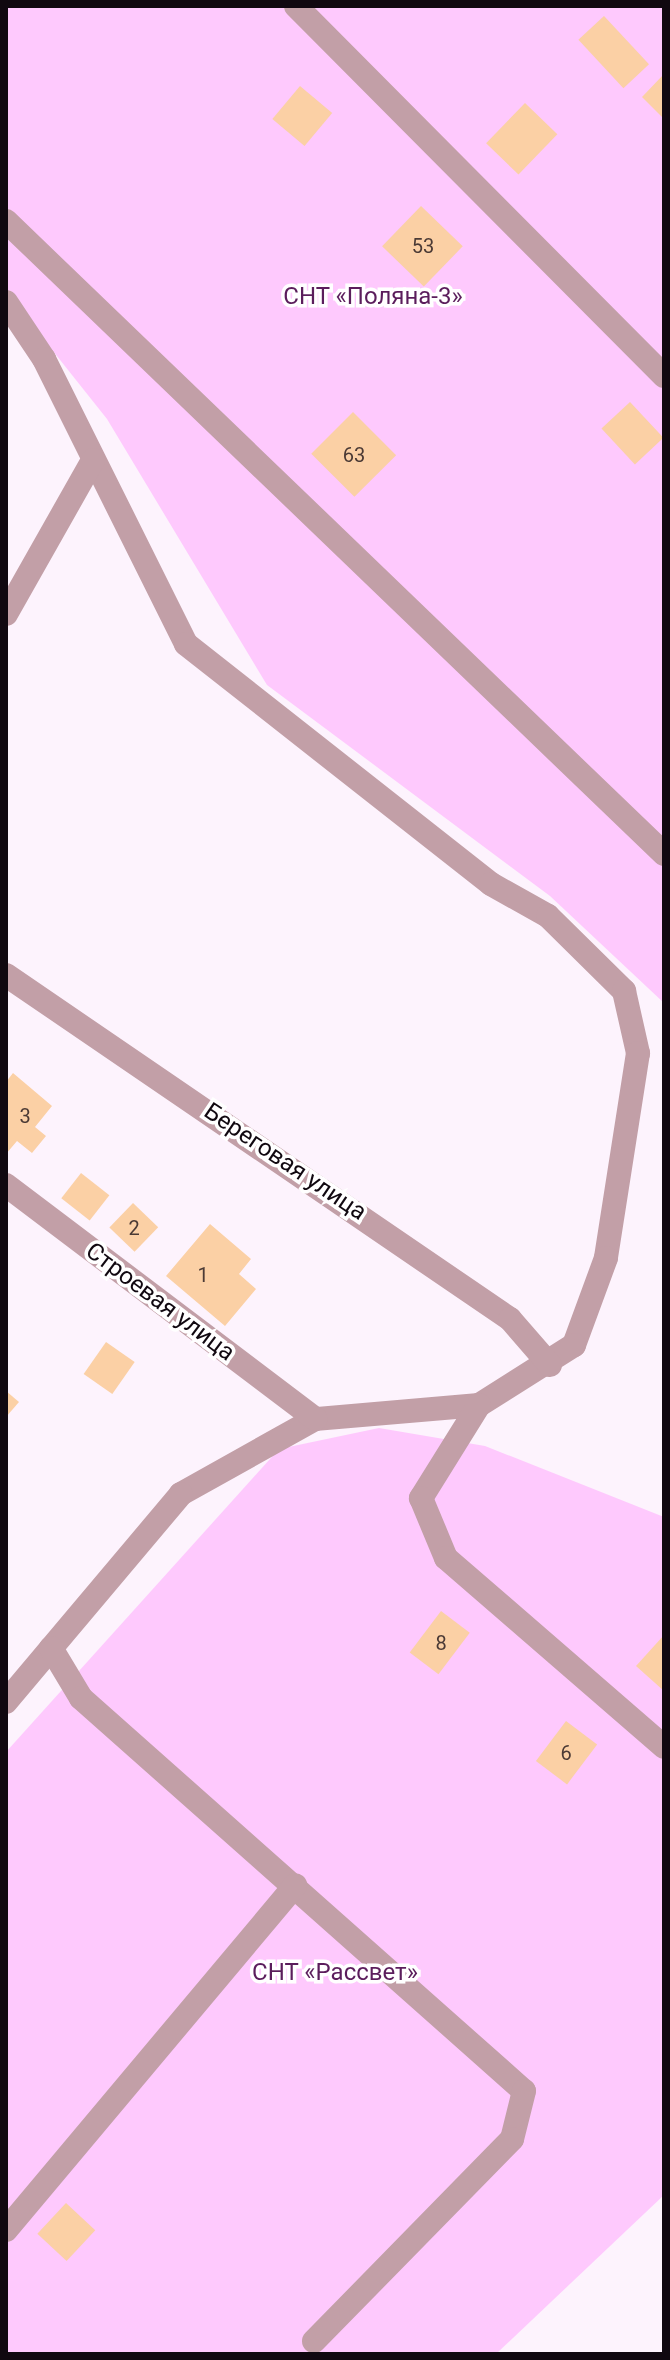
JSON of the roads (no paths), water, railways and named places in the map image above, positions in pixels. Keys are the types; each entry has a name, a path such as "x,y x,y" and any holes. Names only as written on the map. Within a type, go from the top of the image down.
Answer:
{"street":[{"path":"296,6 664,376"},
{"path":"6,221 659,838"},
{"path":"6,302 44,359 186,644 491,884 548,916 624,991 638,1053 627,1149 606,1258 574,1345 550,1365 479,1405 315,1419 181,1494 6,1702"},
{"path":"6,614 93,460"},
{"name":"Береговая улица","path":"6,975 485,1301 550,1365"},
{"name":"Строевая улица","path":"6,1185 315,1419"},
{"path":"479,1405 421,1498 446,1558 664,1747"},
{"path":"51,1648 81,1698 524,2091 525,2109 512,2139 314,2341"},
{"path":"6,2230 295,1885"}],"park label":[{"name":"СНТ «Поляна-3»","path":"373,297"},
{"name":"СНТ «Рассвет»","path":"335,1973"}]}
